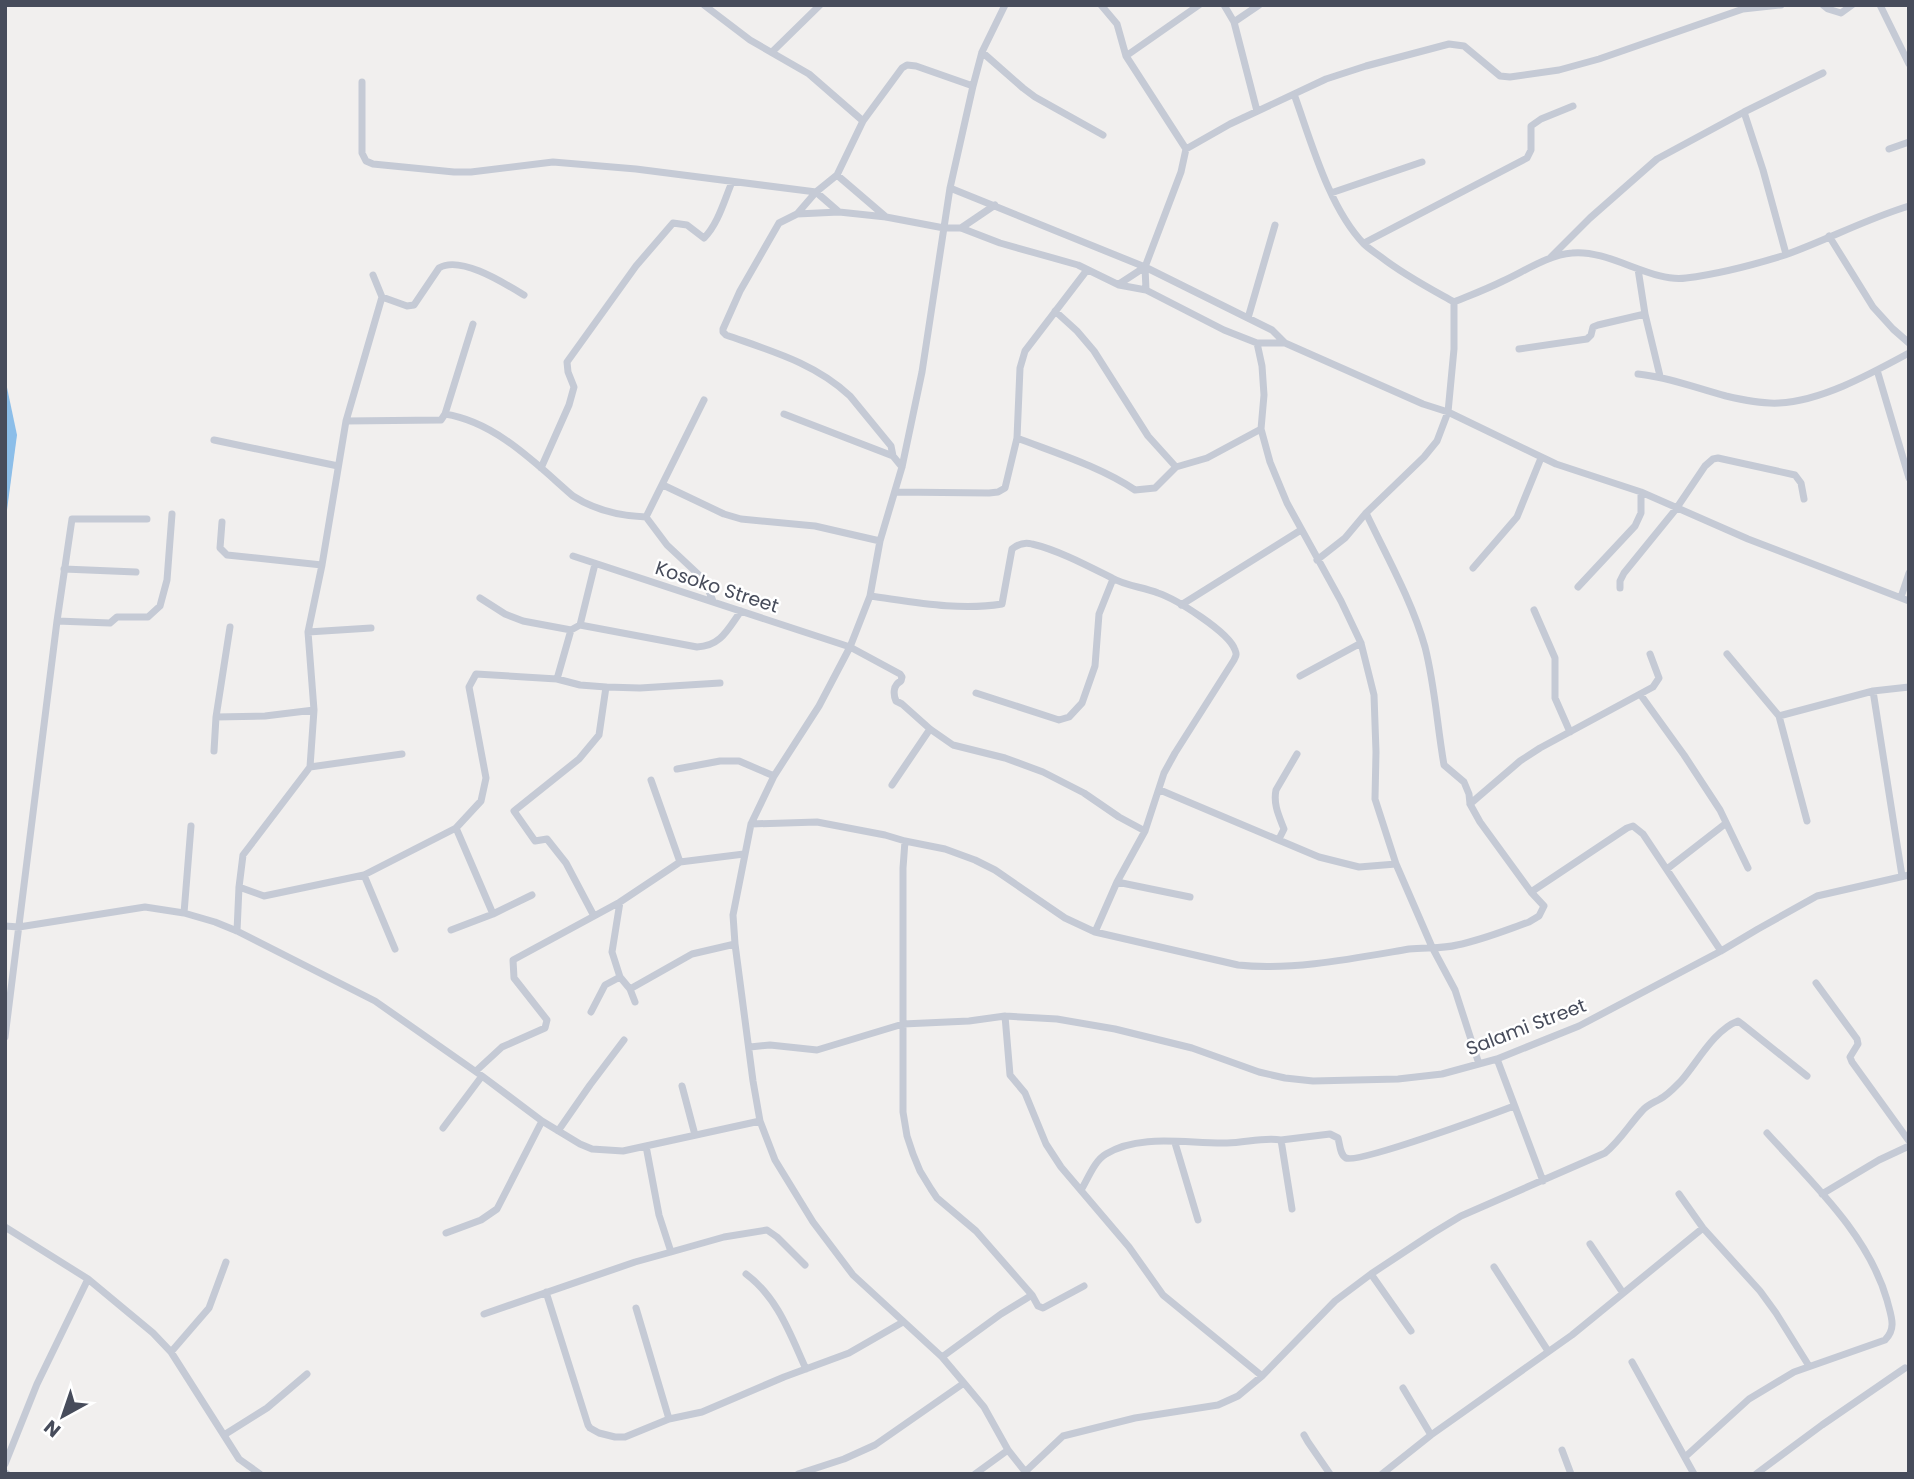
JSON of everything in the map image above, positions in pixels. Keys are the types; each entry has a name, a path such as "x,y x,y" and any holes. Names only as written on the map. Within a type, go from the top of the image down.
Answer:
{"street":[{"path":"704,5 750,40 809,74 863,121"},
{"path":"772,52 820,5"},
{"path":"1005,5 982,52 973,86 950,188 922,372 902,467 880,541 870,596 850,647 819,706 774,776 751,824 733,915 760,1121 775,1160 826,1240 853,1275 942,1357 984,1407 1008,1450 1026,1473 1063,1436 1135,1418 1218,1405 1238,1396 1262,1376 1335,1301 1371,1274 1461,1216 1605,1153 1614,1146 1641,1111 1666,1095 1733,1023 1738,1021 1808,1076"},
{"path":"1101,5 1117,24 1126,56 1186,149 1181,172 1145,267 1146,290"},
{"path":"1126,56 1199,5"},
{"path":"1224,5 1234,22 1257,111"},
{"path":"1234,22 1259,5"},
{"path":"1186,149 1257,111 1326,79 1452,43 1464,46 1505,78 1559,70 1599,59 1742,7 1781,5"},
{"path":"1823,5 1840,13 1852,5"},
{"path":"1880,5 1909,64"},
{"path":"982,52 1029,93 1103,135"},
{"path":"902,467 893,456 891,446 850,396 830,380 795,359 723,332 723,329 740,291 779,223 797,214 816,192 837,175 863,121 895,76 907,65 916,66 973,86"},
{"path":"1551,258 1590,218 1657,159 1744,112 1823,74"},
{"path":"362,82 362,153 366,161 373,164 471,172 559,162 636,169 816,192 839,212"},
{"path":"1294,94 1343,218 1364,243 1410,277 1454,302"},
{"path":"1364,243 1527,158 1532,145 1531,126 1573,106"},
{"path":"1744,112 1786,254"},
{"path":"1889,149 1909,142"},
{"path":"1331,193 1422,162"},
{"path":"837,175 886,217"},
{"path":"541,468 569,405 574,387 567,362 636,266 673,223 687,225 704,238 707,237 732,182"},
{"path":"950,188 1145,267 1272,330 1285,343 1423,404 1448,412 1541,458 1641,492 1748,540 1905,599 1909,573"},
{"path":"961,228 995,205"},
{"path":"1454,302 1551,258 1573,253 1604,257 1669,278 1684,279 1740,268 1786,254 1876,216 1909,206"},
{"path":"797,214 839,212 886,217 944,228 961,228 1000,243 1078,265 1119,285 1146,290 1224,330 1257,343 1285,343"},
{"path":"1248,318 1275,225"},
{"path":"1829,236 1873,307 1909,344"},
{"path":"382,297 407,306 414,305 439,268 453,263 489,275 524,295"},
{"path":"1119,285 1145,267"},
{"path":"1638,269 1645,314 1660,376"},
{"path":"895,492 999,492 1004,488 1017,438 1020,368 1025,351 1087,270"},
{"path":"237,931 243,855 310,767 314,710 308,632 346,421 382,297 373,275"},
{"path":"1317,560 1345,538 1366,513 1433,447 1448,412 1454,349 1454,302"},
{"path":"1055,311 1094,351 1148,436 1175,467"},
{"path":"1519,349 1587,339 1593,327 1645,314"},
{"path":"346,421 441,420 473,324"},
{"path":"1257,343 1264,395 1261,429 1278,482 1361,643 1374,695 1375,799 1396,864 1432,947 1455,990 1479,1064"},
{"path":"1638,374 1660,376 1726,396 1777,404 1814,397 1909,353"},
{"path":"1877,370 1909,478"},
{"path":"646,517 704,400"},
{"path":"445,414 479,424 526,453 582,502 620,516 646,517"},
{"path":"784,414 893,456"},
{"path":"1017,438 1098,469 1135,490 1155,488 1175,467 1207,458 1261,429"},
{"path":"214,440 338,466"},
{"path":"1474,568 1517,517 1541,458"},
{"path":"1620,588 1624,573 1713,459 1794,475 1801,483 1804,499"},
{"path":"663,485 740,519 824,528 880,541"},
{"path":"1578,587 1634,526 1641,513 1641,492"},
{"path":"751,824 817,822 945,849 975,860 1014,882 1065,918 1095,932 1238,965 1255,967 1456,946 1530,922 1539,916 1544,906 1480,822 1470,804 1464,782 1444,765 1435,694 1424,645 1411,608 1366,513"},
{"path":"57,621 110,623 117,617 148,617 160,606 167,580 172,514"},
{"path":"646,517 667,545 699,575 713,601"},
{"path":"5,1037 72,519 147,519"},
{"path":"222,522 220,548 228,555 322,565"},
{"path":"1181,605 1301,530"},
{"path":"870,596 955,607 1002,604 1012,549 1017,545 1031,544 1090,566 1113,579 1160,593 1225,635 1235,649 1236,655 1164,773 1145,831 1117,882 1095,932"},
{"name":"Kosoko Street","path":"573,556 850,647 900,674 901,681 897,683 894,691 896,701 930,729"},
{"path":"580,625 595,564"},
{"path":"64,569 136,572"},
{"path":"976,693 1059,720 1074,713 1082,703 1095,666 1097,622 1113,579"},
{"path":"480,598 505,614 523,621 571,630 580,625 684,646 706,647 719,640 741,611"},
{"path":"1534,610 1555,658 1555,698 1570,732"},
{"path":"214,751 216,717 230,627"},
{"path":"308,632 371,628"},
{"path":"557,680 571,630"},
{"path":"1300,676 1361,643"},
{"path":"1470,804 1520,761 1653,687 1658,678 1650,654"},
{"path":"1727,654 1779,716 1808,821"},
{"path":"239,887 264,896 364,875 456,828 481,801 486,778 469,687 476,674 606,687 640,688 720,683"},
{"path":"594,916 566,863 547,839 535,841 514,811 579,759 599,735 606,687"},
{"path":"1779,716 1872,691 1909,687"},
{"path":"1872,691 1905,875"},
{"path":"1640,694 1720,810 1748,868"},
{"path":"216,717 265,716 314,710"},
{"path":"892,785 930,729 953,744 1022,764 1065,783 1145,831"},
{"path":"310,767 401,754"},
{"path":"1279,839 1284,830 1275,802 1276,790 1297,754"},
{"path":"677,769 720,761 738,761 774,776"},
{"path":"651,780 680,863"},
{"path":"1160,790 1319,857 1359,867 1396,864"},
{"path":"1667,869 1725,824"},
{"path":"1531,892 1633,826 1643,834 1721,951"},
{"path":"184,913 191,827"},
{"path":"456,828 493,914"},
{"path":"905,841 903,1112 920,1171 937,1198 967,1221 1032,1295 1038,1306 1043,1308 1084,1286"},
{"path":"443,1128 479,1074 502,1047 544,1028 547,1020 514,978 513,960 620,902 680,863 744,854"},
{"path":"364,875 395,949"},
{"name":"Salami Street","path":"903,1024 969,1021 1005,1016 1056,1018 1192,1048 1259,1072 1285,1078 1398,1079 1441,1074 1497,1059 1579,1026 1721,951 1817,896 1905,875"},
{"path":"1117,882 1190,897"},
{"path":"451,930 532,895"},
{"path":"620,902 612,952 620,977 630,989 635,1002"},
{"path":"5,926 19,927 145,907 184,913 215,922 375,1001 542,1121 592,1149 623,1151 760,1121"},
{"path":"630,989 692,954 735,944"},
{"path":"591,1012 605,985 620,977"},
{"path":"1816,983 1857,1039 1858,1044 1850,1057 1852,1062 1909,1143 1822,1194"},
{"path":"1005,1016 1011,1078 1025,1093 1049,1151 1129,1247 1163,1295 1262,1376"},
{"path":"750,1047 770,1045 817,1050 903,1024"},
{"path":"558,1131 624,1040"},
{"path":"1497,1059 1543,1181"},
{"path":"682,1086 695,1135"},
{"path":"1081,1190 1099,1160 1106,1154 1140,1142 1153,1140 1175,1143 1228,1143 1330,1134 1338,1139 1343,1156 1353,1159 1377,1154 1514,1107"},
{"path":"446,1233 481,1220 497,1209 542,1121"},
{"path":"1685,1457 1749,1399 1794,1372 1885,1340 1892,1329 1893,1321 1881,1281 1859,1241 1822,1194 1767,1133"},
{"path":"1281,1140 1292,1209"},
{"path":"1175,1143 1198,1220"},
{"path":"646,1146 659,1215 671,1252"},
{"path":"1679,1194 1703,1228 1760,1291 1808,1366"},
{"path":"5,1227 88,1279 153,1333 171,1352 239,1459 260,1474"},
{"path":"1382,1474 1431,1435 1572,1335 1703,1228"},
{"path":"484,1314 635,1262 724,1237 767,1230 805,1265"},
{"path":"1590,1244 1623,1293"},
{"path":"171,1352 209,1308 226,1262"},
{"path":"1494,1267 1548,1351"},
{"path":"747,1274 777,1306 806,1369"},
{"path":"1371,1274 1411,1331"},
{"path":"5,1464 37,1384 88,1279"},
{"path":"546,1292 590,1428 615,1437 625,1437 669,1419 702,1412 849,1353 903,1322"},
{"path":"942,1357 1032,1295"},
{"path":"636,1308 669,1419"},
{"path":"1632,1362 1694,1474"},
{"path":"1756,1474 1905,1368"},
{"path":"223,1435 267,1408 307,1374"},
{"path":"798,1474 844,1459 875,1444 964,1383"},
{"path":"1403,1388 1431,1435"},
{"path":"1304,1435 1330,1474"},
{"path":"975,1474 1008,1450"},
{"path":"1562,1450 1571,1474"}],"water":[{"path":"5,378 17,435 5,525"}]}
